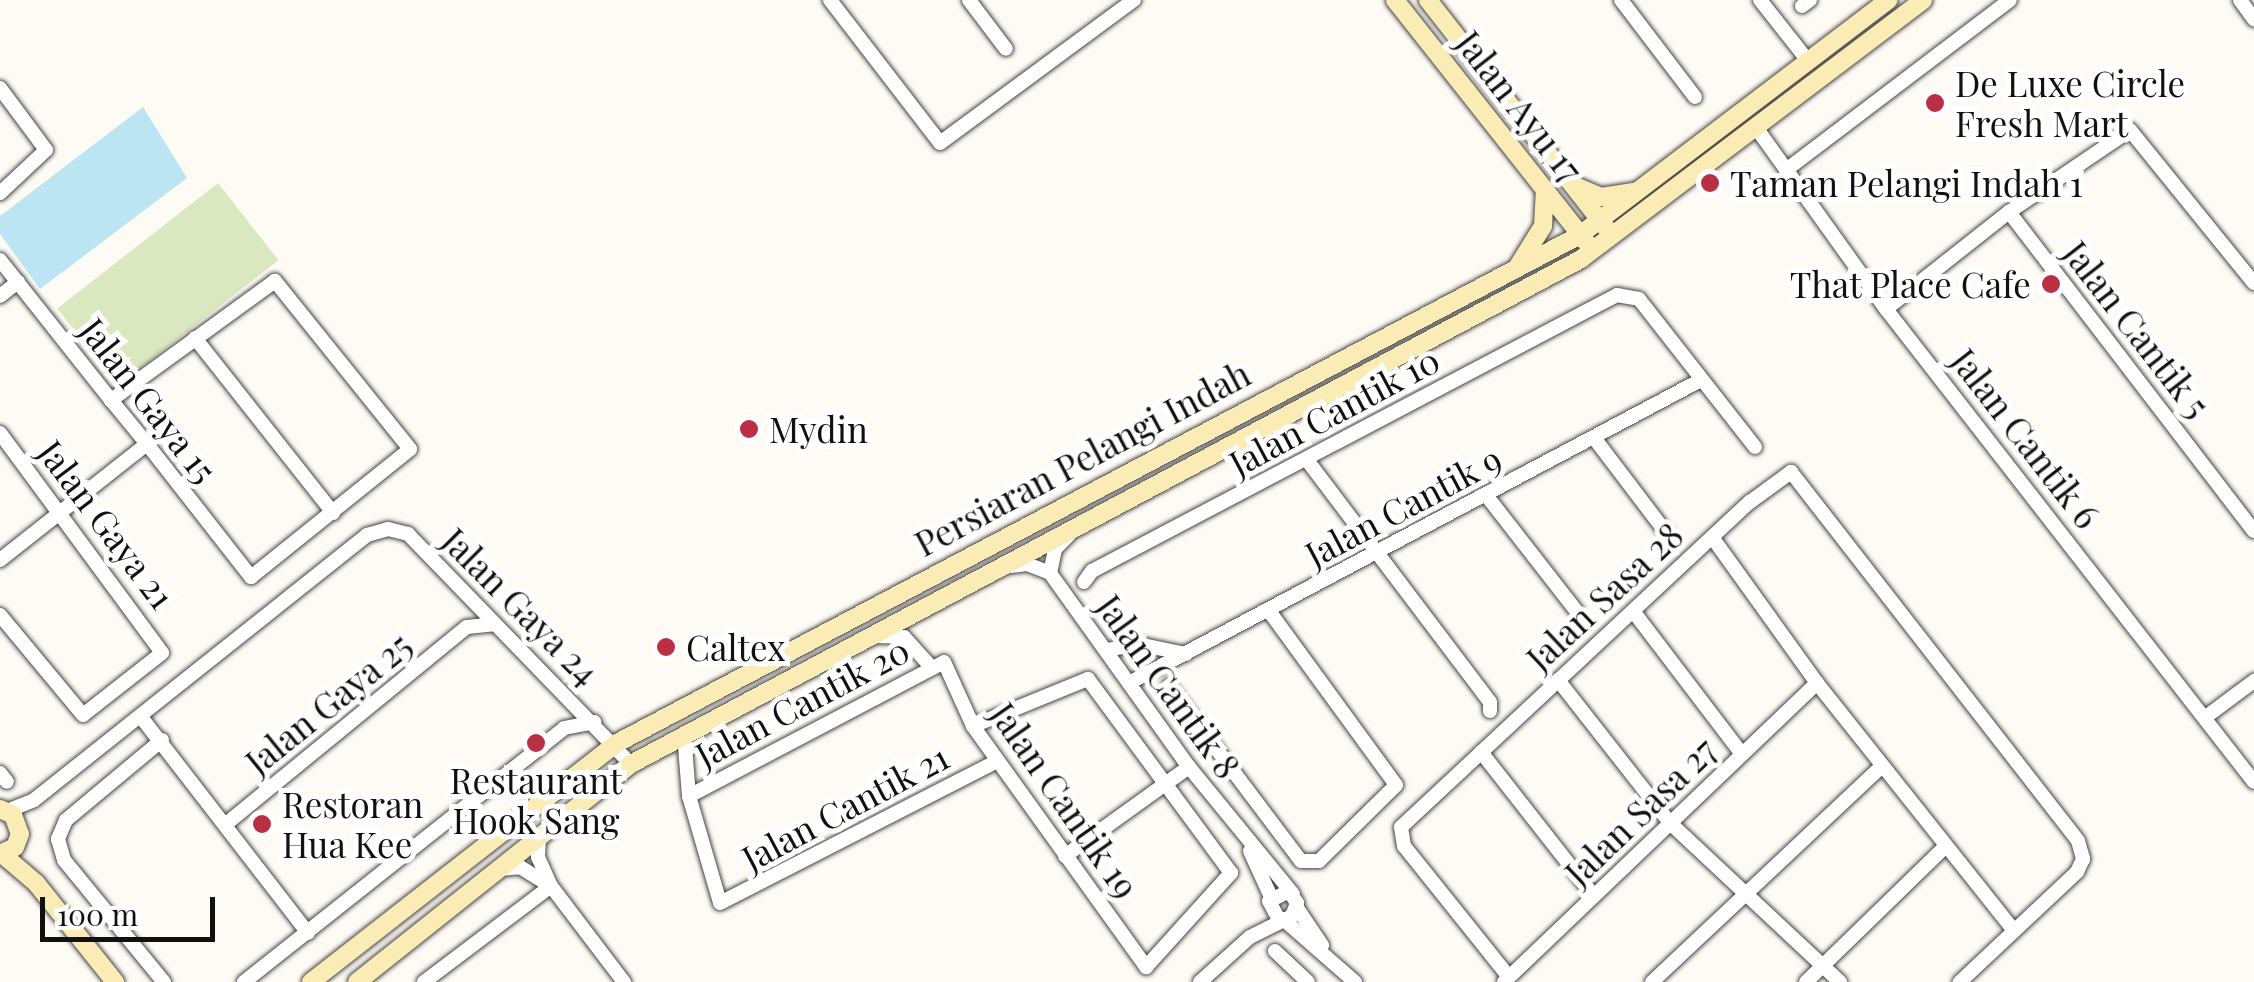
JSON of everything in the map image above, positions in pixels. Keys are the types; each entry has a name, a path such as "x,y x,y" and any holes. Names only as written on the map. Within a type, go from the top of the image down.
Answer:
{"main road":[{"name":"Jalan Ayu 17","path":"1396,0 1593,252"},
{"name":"Jalan Ayu 17","path":"1428,0 1614,238"},
{"name":"Persiaran Pelangi Indah","path":"312,982 617,743 1580,235 1890,0"},
{"name":"Persiaran Pelangi Indah","path":"357,982 630,764 1082,520 1593,252 1923,0"},
{"path":"1732,118 1749,118 1755,126"},
{"path":"1573,185 1601,197 1638,191"},
{"path":"1518,266 1544,226 1546,191"},
{"path":"4,810 19,834 36,883"},
{"path":"19,834 1,854 36,883 115,982"}],"street":[{"path":"830,0 940,143 1134,0"},
{"path":"969,0 1006,49"},
{"path":"1621,0 1695,97"},
{"path":"1760,0 1809,62"},
{"path":"1786,170 2010,0"},
{"path":"2240,0 2254,19"},
{"path":"0,88 46,150 0,193"},
{"name":"Jalan Cantik 6","path":"1755,126 1886,310 2207,716 2254,782"},
{"path":"1886,310 2009,212 2130,130 2254,283"},
{"name":"Jalan Cantik 5","path":"2009,212 2254,531"},
{"name":"Jalan Gaya 15","path":"0,260 251,577 333,513"},
{"path":"0,296 18,282"},
{"path":"111,400 195,338 278,282 408,443 406,455 333,513 195,338"},
{"name":"Jalan Cantik 10","path":"1084,582 1092,571 1617,294 1639,299 1701,380"},
{"path":"1701,380 1754,447"},
{"name":"Jalan Cantik 9","path":"1131,682 1701,380"},
{"name":"Jalan Gaya 21","path":"0,433 162,653 83,715 0,615"},
{"path":"1595,439 1671,539"},
{"path":"0,560 146,444"},
{"path":"1306,460 1490,702 1490,712"},
{"path":"1712,537 1791,472 1848,540 2078,841 2083,858 2078,872 1960,982"},
{"path":"1486,494 1578,612"},
{"path":"993,569 1027,564 1050,573 1055,549 1082,520"},
{"name":"Jalan Gaya 24","path":"4,810 34,800 367,534 408,534 617,743 630,764"},
{"name":"Jalan Sasa 28","path":"1507,980 1398,834 1712,537 1817,683 2013,929"},
{"name":"Jalan Cantik 8","path":"1050,573 1240,833"},
{"path":"474,604 468,627 494,624"},
{"path":"1169,686 1301,861 1319,861 1393,792 1394,778 1269,611"},
{"path":"1632,611 1742,754"},
{"name":"Jalan Gaya 25","path":"226,824 468,627"},
{"path":"868,637 904,637 938,665"},
{"path":"1107,650 1138,644 1186,654"},
{"name":"Jalan Cantik 19","path":"938,665 996,761 1146,967 1231,873 1168,783"},
{"name":"Jalan Cantik 20","path":"689,796 938,665"},
{"path":"972,726 1088,678 1168,783"},
{"path":"1558,680 1670,823 1840,982"},
{"path":"2207,716 2254,681"},
{"name":"Jalan Sasa 27","path":"1507,980 1817,683"},
{"path":"164,982 64,860 58,839 66,820 162,740 166,695"},
{"path":"564,728 572,702"},
{"path":"141,717 308,933"},
{"path":"244,982 564,728 594,722"},
{"path":"684,734 689,796"},
{"path":"1481,752 1594,896"},
{"name":"Jalan Cantik 21","path":"689,796 720,902 996,761"},
{"path":"1652,982 1882,766"},
{"path":"1064,856 1189,767"},
{"name":"Jalan Gaya 24","path":"19,834 34,800"},
{"path":"1240,833 1295,901 1331,958"},
{"path":"1240,833 1275,910 1354,982"},
{"path":"539,838 538,858 551,886 624,982"},
{"path":"1806,982 1946,846"},
{"path":"500,869 520,867 551,886"},
{"path":"424,982 551,886"},
{"path":"1200,982 1275,910 1284,890 1295,901"},
{"path":"1275,910 1295,901"},
{"path":"1276,951 1308,982"}],"green space":[{"path":"218,183 278,260 118,386 57,309"}],"water":[{"path":"143,107 187,178 40,289 0,234 0,216"}],"place":[{"name":"De Luxe Circle Fresh Mart","path":"1935,103"},
{"name":"Taman Pelangi Indah 1","path":"1710,183"},
{"name":"That Place Cafe","path":"2051,284"},
{"name":"Mydin","path":"749,429"},
{"name":"Caltex","path":"666,647"},
{"name":"Restaurant Hook Sang","path":"536,743"},
{"name":"Restoran Hua Kee","path":"262,824"}]}
